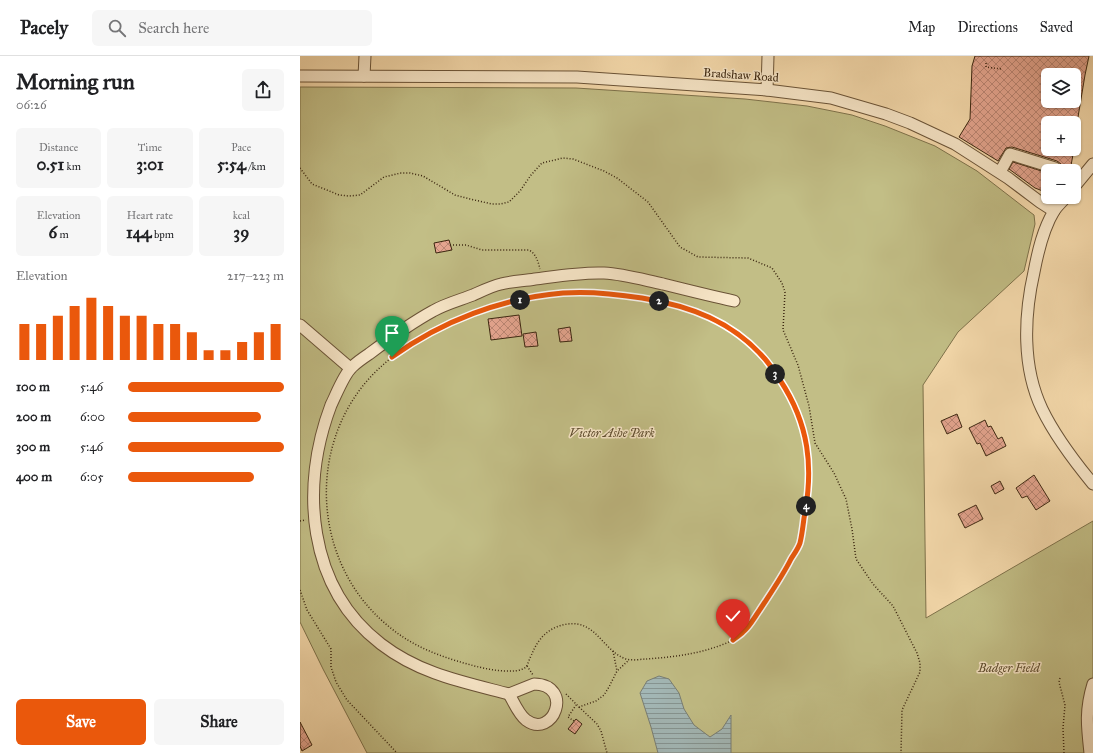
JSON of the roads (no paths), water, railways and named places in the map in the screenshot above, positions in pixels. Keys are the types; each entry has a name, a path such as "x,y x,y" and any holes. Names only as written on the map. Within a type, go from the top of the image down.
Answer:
{"street":[{"path":"364,76 365,56"},
{"path":"767,90 768,56"},
{"name":"Bradshaw Road","path":"300,76 577,77 767,90 832,98 910,122 955,144 1000,172 1054,211"},
{"path":"1000,172 1010,154 1042,164"},
{"path":"1081,179 1093,164"},
{"path":"1060,204 1054,211 1045,230 1031,284 1028,313 1028,362 1033,385 1041,408 1064,446 1093,484"},
{"path":"509,694 450,680 428,672 400,658 383,646 360,625 333,590 318,556 308,520 308,475 315,440 323,420 350,368 386,341 434,310 500,284 570,274 603,273 636,278 734,301"},
{"path":"300,325 350,368"},
{"path":"1090,753 1087,723 1088,700 1093,684"}],"park label":[{"name":"Victor Ashe Park","path":"612,433"},
{"name":"Badger Field","path":"1009,668"}]}
